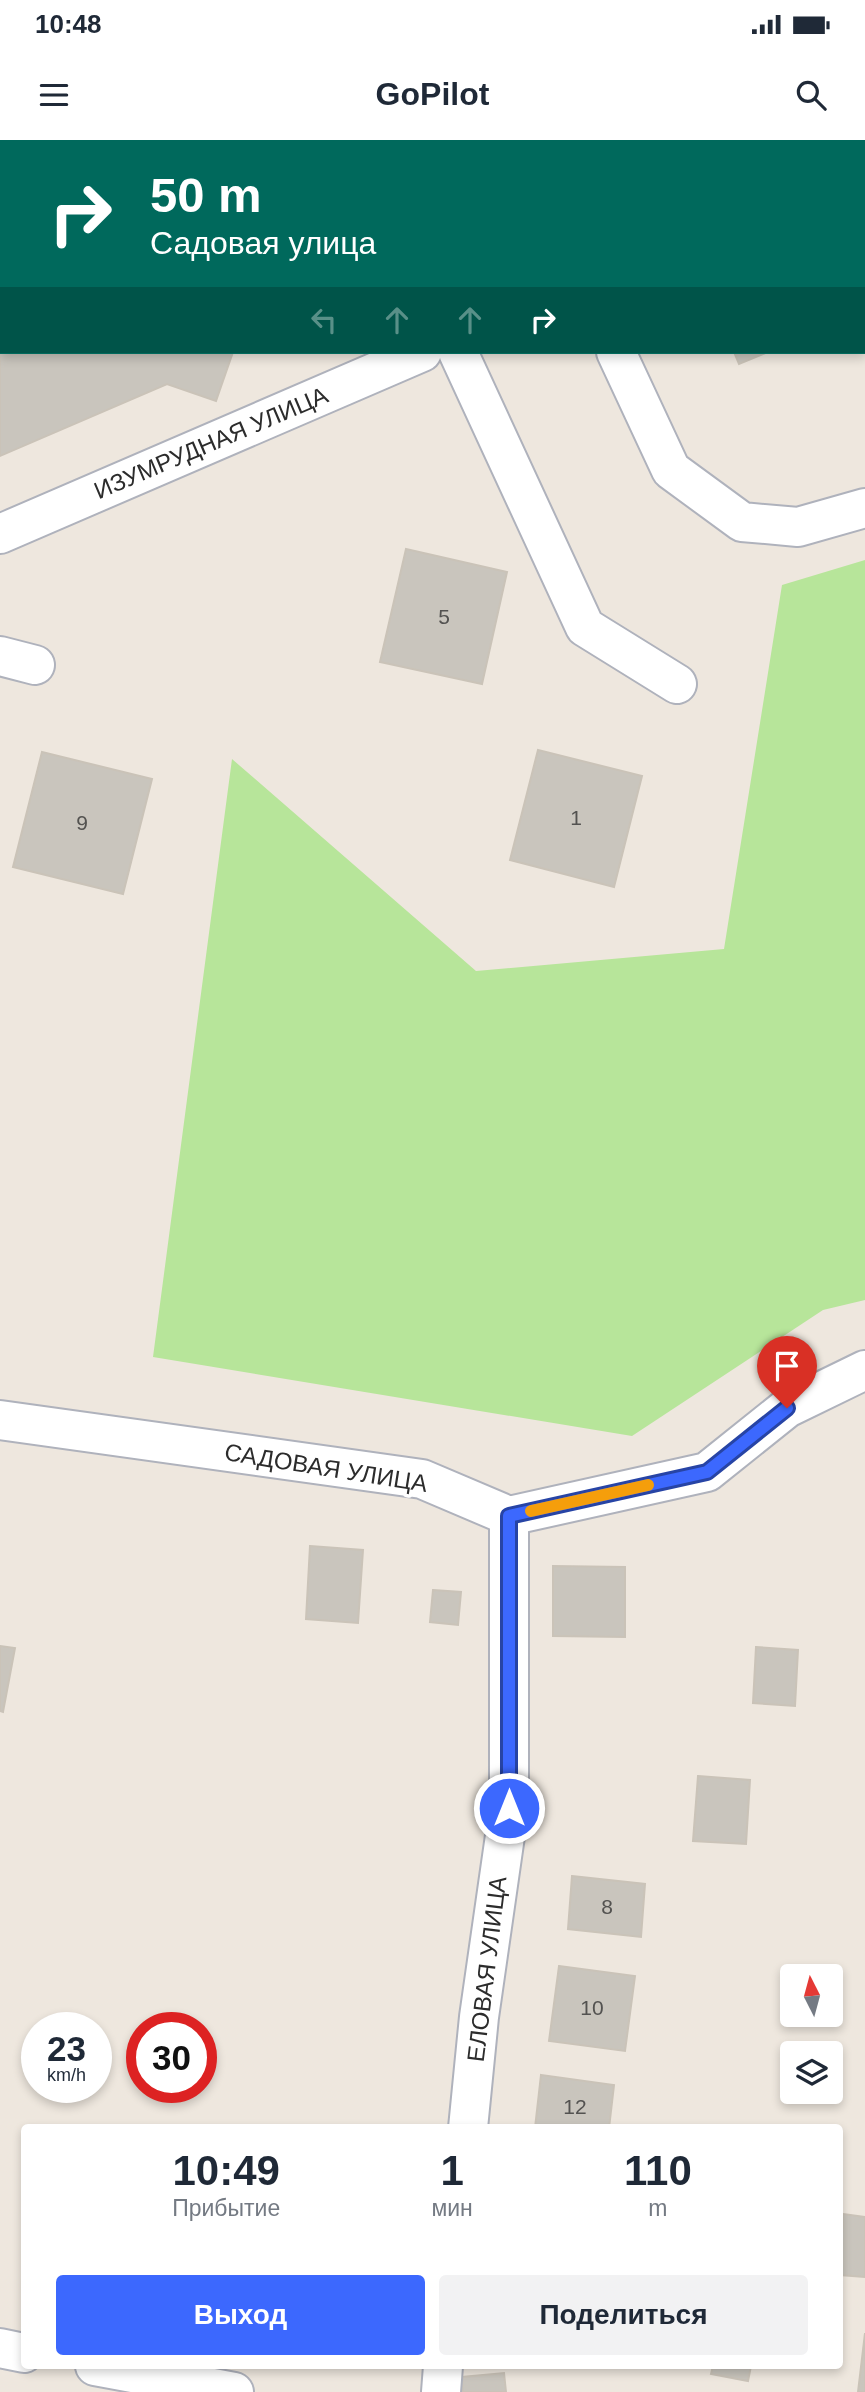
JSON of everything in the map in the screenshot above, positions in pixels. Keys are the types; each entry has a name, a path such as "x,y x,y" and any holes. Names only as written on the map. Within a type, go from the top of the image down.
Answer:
{"street":[{"name":"ИЗУМРУДНАЯ УЛИЦА","path":"0,534 417,354"},
{"path":"459,354 585,627 677,684"},
{"path":"617,354 671,470 742,522 798,527 865,508"},
{"path":"509,1516 707,1472 787,1408 865,1370"},
{"name":"САДОВАЯ УЛИЦА","path":"0,1420 422,1479 509,1516"},
{"name":"ЕЛОВАЯ УЛИЦА","path":"468,2124 479,2017 509,1808 509,1516"},
{"path":"0,2348 21,2352"},
{"path":"111,2369 234,2392"},
{"path":"441,2392 443,2369"}],"green space":[{"path":"865,560 865,1300 823,1310 632,1436 153,1357 232,759 476,971 724,949 782,585"}],"building":[{"path":"0,354 232,354 216,401 167,384 0,456"},
{"path":"735,354 763,354 739,364"},
{"path":"406,549 507,572 482,684 380,662"},
{"path":"538,750 642,776 614,887 510,860"},
{"path":"42,752 152,779 123,894 13,867"},
{"path":"310,1546 363,1550 358,1623 306,1619"},
{"path":"553,1566 625,1567 625,1637 553,1636"},
{"path":"433,1590 461,1592 458,1625 430,1622"},
{"path":"0,1646 15,1648 3,1712 0,1711"},
{"path":"756,1647 798,1650 795,1706 753,1703"},
{"path":"698,1776 750,1780 746,1844 693,1841"},
{"path":"572,1876 645,1884 641,1937 568,1929"},
{"path":"559,1966 635,1976 625,2051 549,2041"},
{"path":"541,2075 614,2085 609,2124 535,2124"},
{"path":"843,2214 865,2217 865,2277 843,2275"},
{"path":"865,2333 865,2392 858,2392"},
{"path":"712,2369 750,2369 748,2381 711,2374"},
{"path":"504,2373 506,2392 463,2392 462,2377"}],"slow traffic":[{"path":"531,1511 648,1485"}],"route":[{"path":"509,1808 509,1516 707,1472 787,1408"}]}
